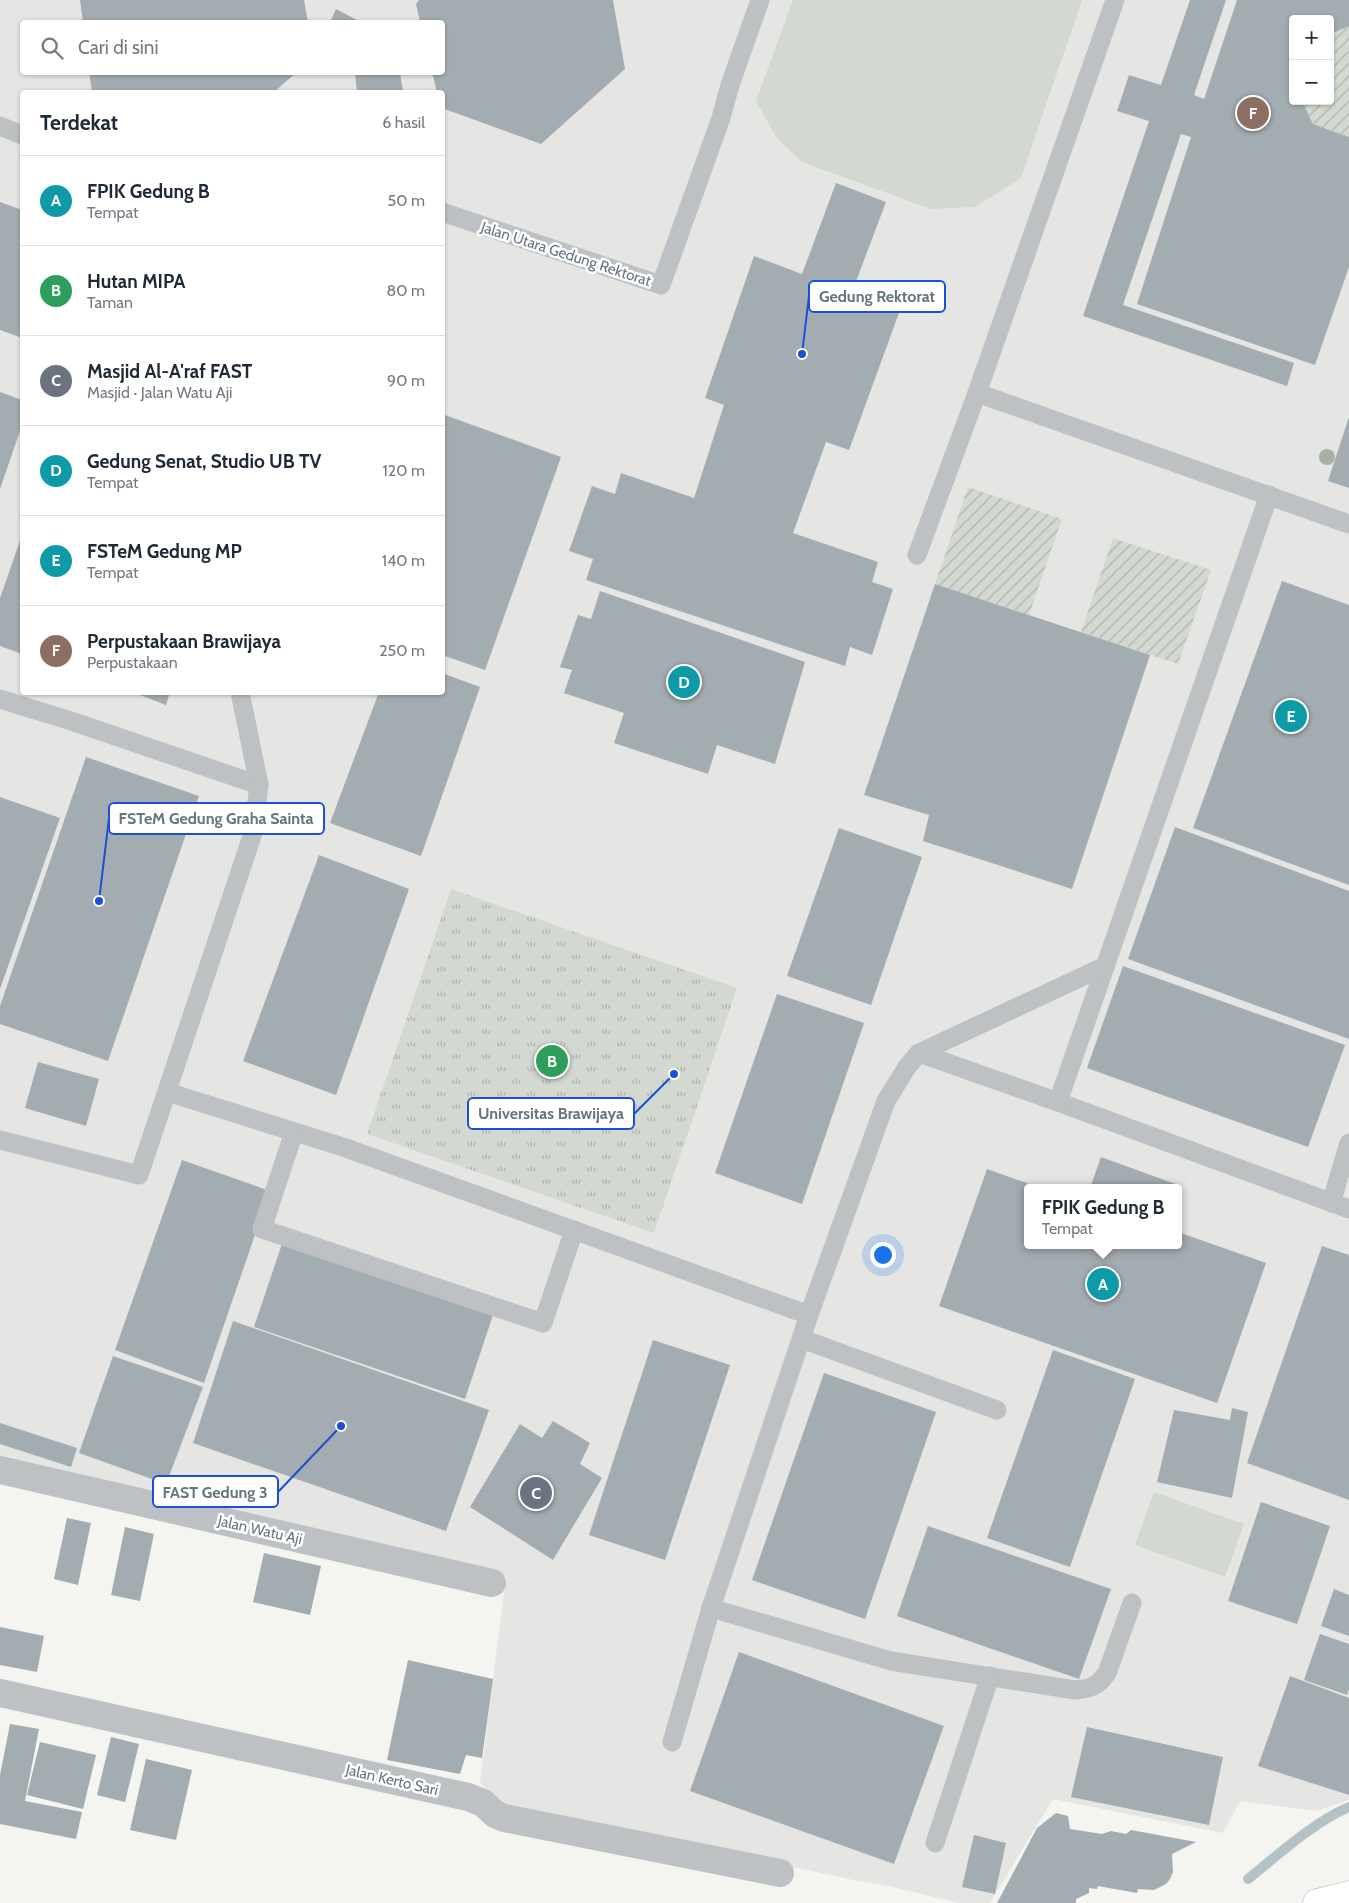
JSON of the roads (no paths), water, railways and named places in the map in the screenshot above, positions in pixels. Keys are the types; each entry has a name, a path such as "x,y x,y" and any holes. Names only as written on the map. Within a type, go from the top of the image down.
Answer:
{"main road":[{"path":"1317,1903 1349,1895"}],"street":[{"name":"Jalan Watu Aji","path":"0,1470 492,1583"},
{"name":"Jalan Kerto Sari","path":"0,1692 468,1797 482,1803 495,1814 504,1818 780,1873"}],"lane":[{"name":"Jalan Utara Gedung Rektorat","path":"445,213 661,285 721,118 730,85 760,0"},
{"path":"917,555 1115,0"},
{"path":"0,126 20,133"},
{"path":"976,393 1349,524"},
{"path":"1058,1102 1269,495"},
{"path":"0,1140 138,1175 250,842 256,818 259,785 241,695"},
{"path":"0,699 259,785"},
{"path":"672,1742 710,1608 809,1316 886,1101 907,1067 919,1053 1105,966"},
{"path":"919,1053 1349,1209"},
{"path":"167,1092 343,1147 809,1316"},
{"path":"294,1132 262,1229 543,1323 574,1230"},
{"path":"1331,1203 1349,1143"},
{"path":"802,1339 998,1410"},
{"path":"710,1608 891,1661 1075,1690 1090,1688 1100,1682 1107,1673 1132,1603"},
{"path":"935,1843 990,1676"}],"waterway":[{"path":"1248,1879 1310,1830 1349,1807"}],"place":[{"name":"Perpustakaan Brawijaya","path":"1253,113"},
{"name":"Gedung Rektorat","path":"802,354"},
{"name":"Gedung Senat, Studio UB TV","path":"684,682"},
{"name":"FSTeM Gedung MP","path":"1291,716"},
{"name":"FSTeM Gedung Graha Sainta","path":"99,901"},
{"name":"Hutan MIPA","path":"552,1061"},
{"name":"Universitas Brawijaya","path":"674,1074"},
{"name":"FPIK Gedung B","path":"1103,1284"},
{"name":"FAST Gedung 3","path":"341,1426"},
{"name":"Masjid Al-A'raf FAST","path":"536,1493"}]}
